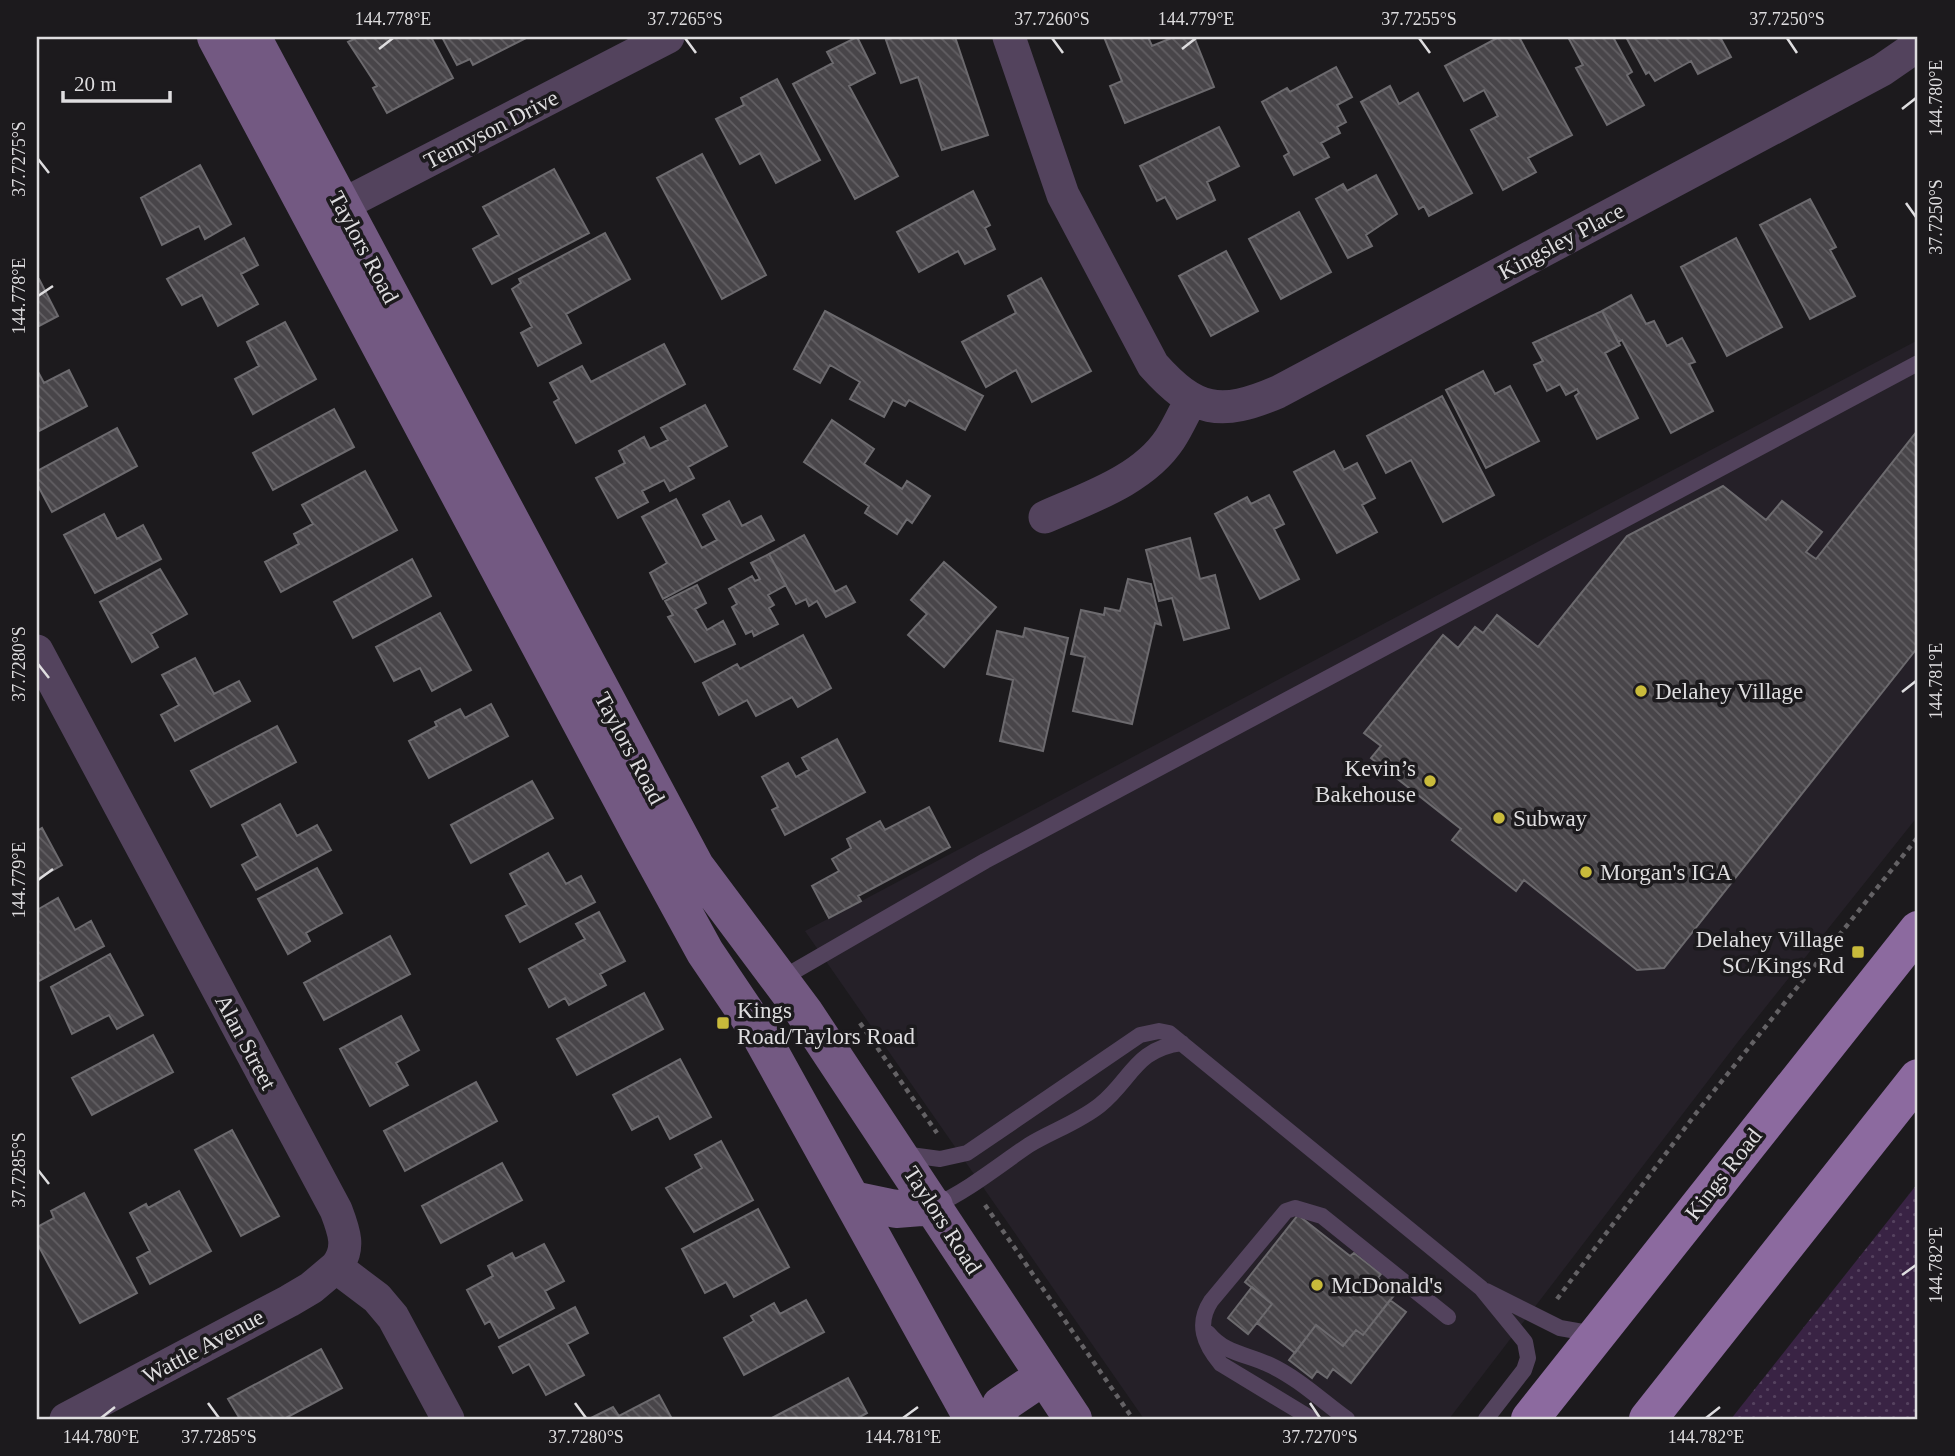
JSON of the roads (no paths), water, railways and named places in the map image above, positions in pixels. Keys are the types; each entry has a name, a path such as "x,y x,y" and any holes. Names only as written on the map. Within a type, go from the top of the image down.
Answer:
{"main road":[{"name":"Taylors Road","path":"216,37 328,213 695,866 779,980 899,1154 1073,1419"},
{"name":"Taylors Road","path":"252,37 328,213 648,849 705,952 757,1029 973,1419"},
{"name":"Kings Road","path":"1531,1419 1918,930"},
{"path":"757,1029 758,1009 764,995 779,980"},
{"path":"1648,1419 1918,1078"},
{"path":"853,1200 895,1209 934,1206"},
{"path":"1662,1419 1728,1320"},
{"path":"999,1419 1001,1405 1044,1376"}],"street":[{"name":"Tennyson Drive","path":"328,213 668,37"},
{"name":"Kingsley Place","path":"1009,37 1059,185 1080,230 1153,365 1174,388 1191,400 1212,406 1237,407 1278,392 1881,70 1911,50 1918,38"},
{"path":"1045,517 1105,490 1140,470 1170,440 1191,400"},
{"name":"Alan Street","path":"37,651 336,1210 346,1241 345,1252 336,1267"},
{"path":"336,1267 377,1298 393,1317 447,1419"},
{"name":"Wattle Avenue","path":"66,1419 289,1301 311,1288 336,1267"}],"lane":[{"path":"779,980 985,861 1918,363"},
{"path":"899,1154 955,1158 967,1153 1140,1035 1160,1031 1169,1033 1481,1288 1525,1342 1528,1358 1524,1370 1486,1419"},
{"path":"934,1206 953,1198 1030,1145 1099,1105 1150,1052 1164,1045 1182,1043"},
{"path":"1312,1419 1221,1364 1204,1338 1203,1318 1211,1301 1277,1218 1295,1208 1322,1216 1448,1317"},
{"path":"1481,1288 1574,1332 1598,1335"},
{"path":"1203,1318 1207,1332 1223,1349 1270,1365 1347,1419"}],"place":[{"name":"Delahey Village","path":"1641,691"},
{"name":"Kevin’s Bakehouse","path":"1430,781"},
{"name":"Subway","path":"1499,818"},
{"name":"Morgan's IGA","path":"1586,872"},
{"name":"Delahey Village SC/Kings Rd","path":"1858,952"},
{"name":"Kings Road/Taylors Road","path":"723,1023"},
{"name":"McDonald's","path":"1317,1285"}]}
